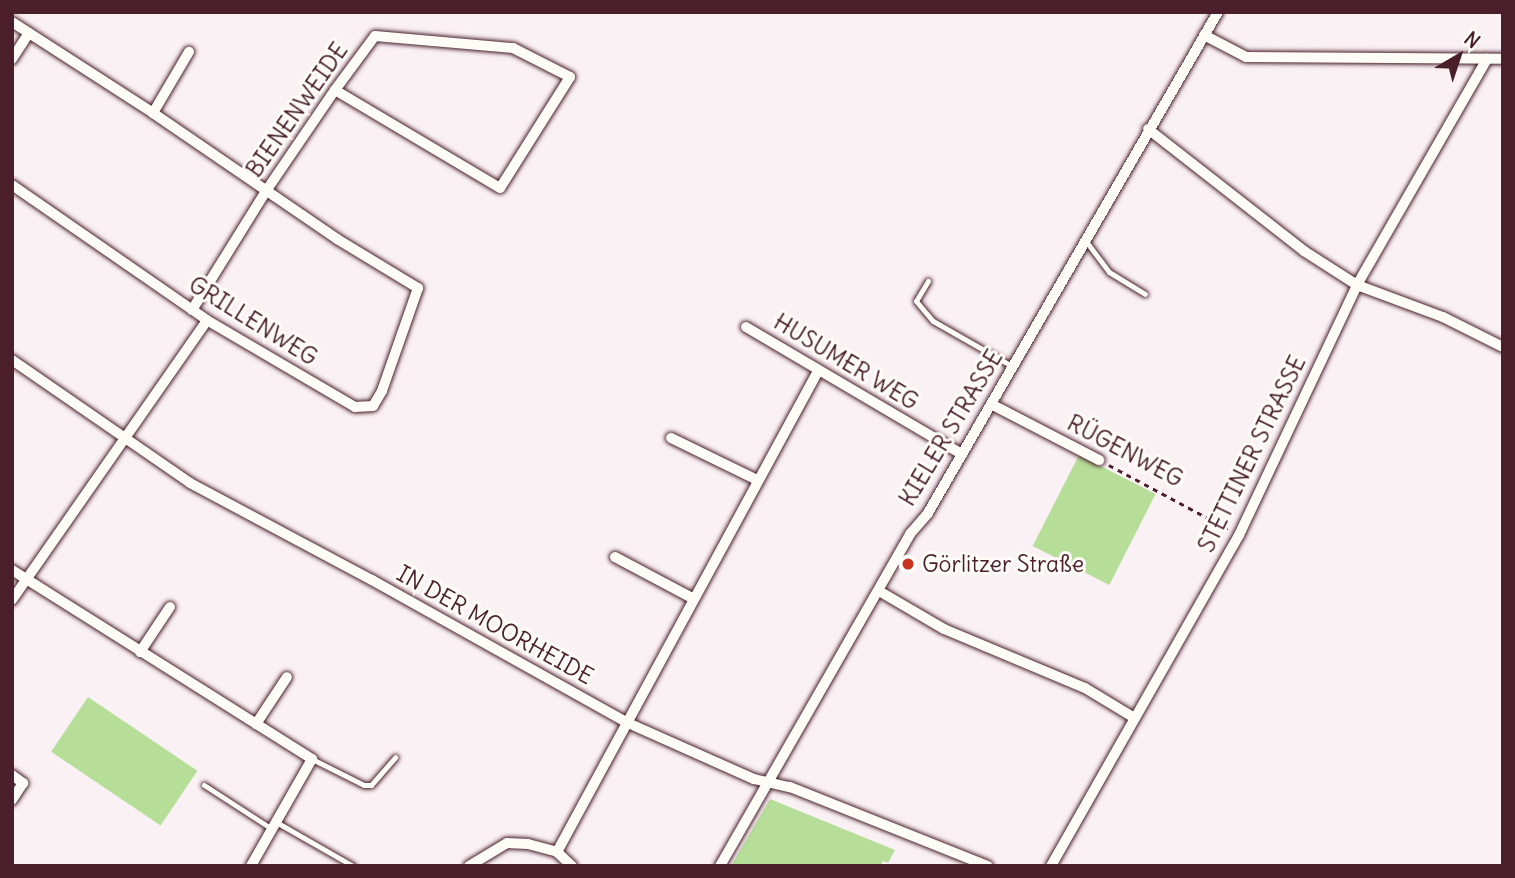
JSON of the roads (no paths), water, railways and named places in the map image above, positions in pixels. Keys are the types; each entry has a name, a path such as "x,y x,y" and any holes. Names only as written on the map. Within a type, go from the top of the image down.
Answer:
{"street":[{"name":"KIELER STRASSE","path":"720,866 910,534 928,513 1218,12"},
{"path":"12,22 153,113 266,191"},
{"path":"12,59 29,33"},
{"path":"1204,35 1246,57 1503,60"},
{"name":"BIENENWEIDE","path":"192,310 266,191 335,90 375,36 513,48 570,77 500,188 335,90"},
{"path":"153,113 190,52"},
{"name":"STETTINER STRASSE","path":"1051,866 1133,717 1239,535 1357,285 1487,59"},
{"path":"1148,129 1304,251 1357,285 1443,317 1503,348"},
{"name":"GRILLENWEG","path":"12,185 207,320 355,407 373,406 382,391 418,288 337,240 266,191"},
{"path":"12,600 207,320"},
{"name":"HUSUMER WEG","path":"746,327 962,454"},
{"name":"IN DER MOORHEIDE","path":"12,360 190,483 372,580 628,723 754,779 790,786 988,866"},
{"path":"557,852 818,371"},
{"name":"RÜGENWEG","path":"991,404 1099,460"},
{"path":"671,438 757,480"},
{"path":"615,557 694,600"},
{"path":"12,570 312,759 251,866"},
{"path":"879,591 944,629 1085,688 1133,717"},
{"path":"140,652 170,607"},
{"path":"256,724 288,677"},
{"path":"12,775 23,783 12,800"},
{"path":"469,866 507,843 528,844 557,852 572,866"}],"lane":[{"path":"1085,240 1109,272 1145,294"},
{"path":"928,281 916,301 933,321 1013,366"},
{"path":"312,759 364,785 371,785 395,757"},
{"path":"204,785 274,826 353,866"}],"place":[{"name":"Görlitzer Straße","path":"908,564"}]}
